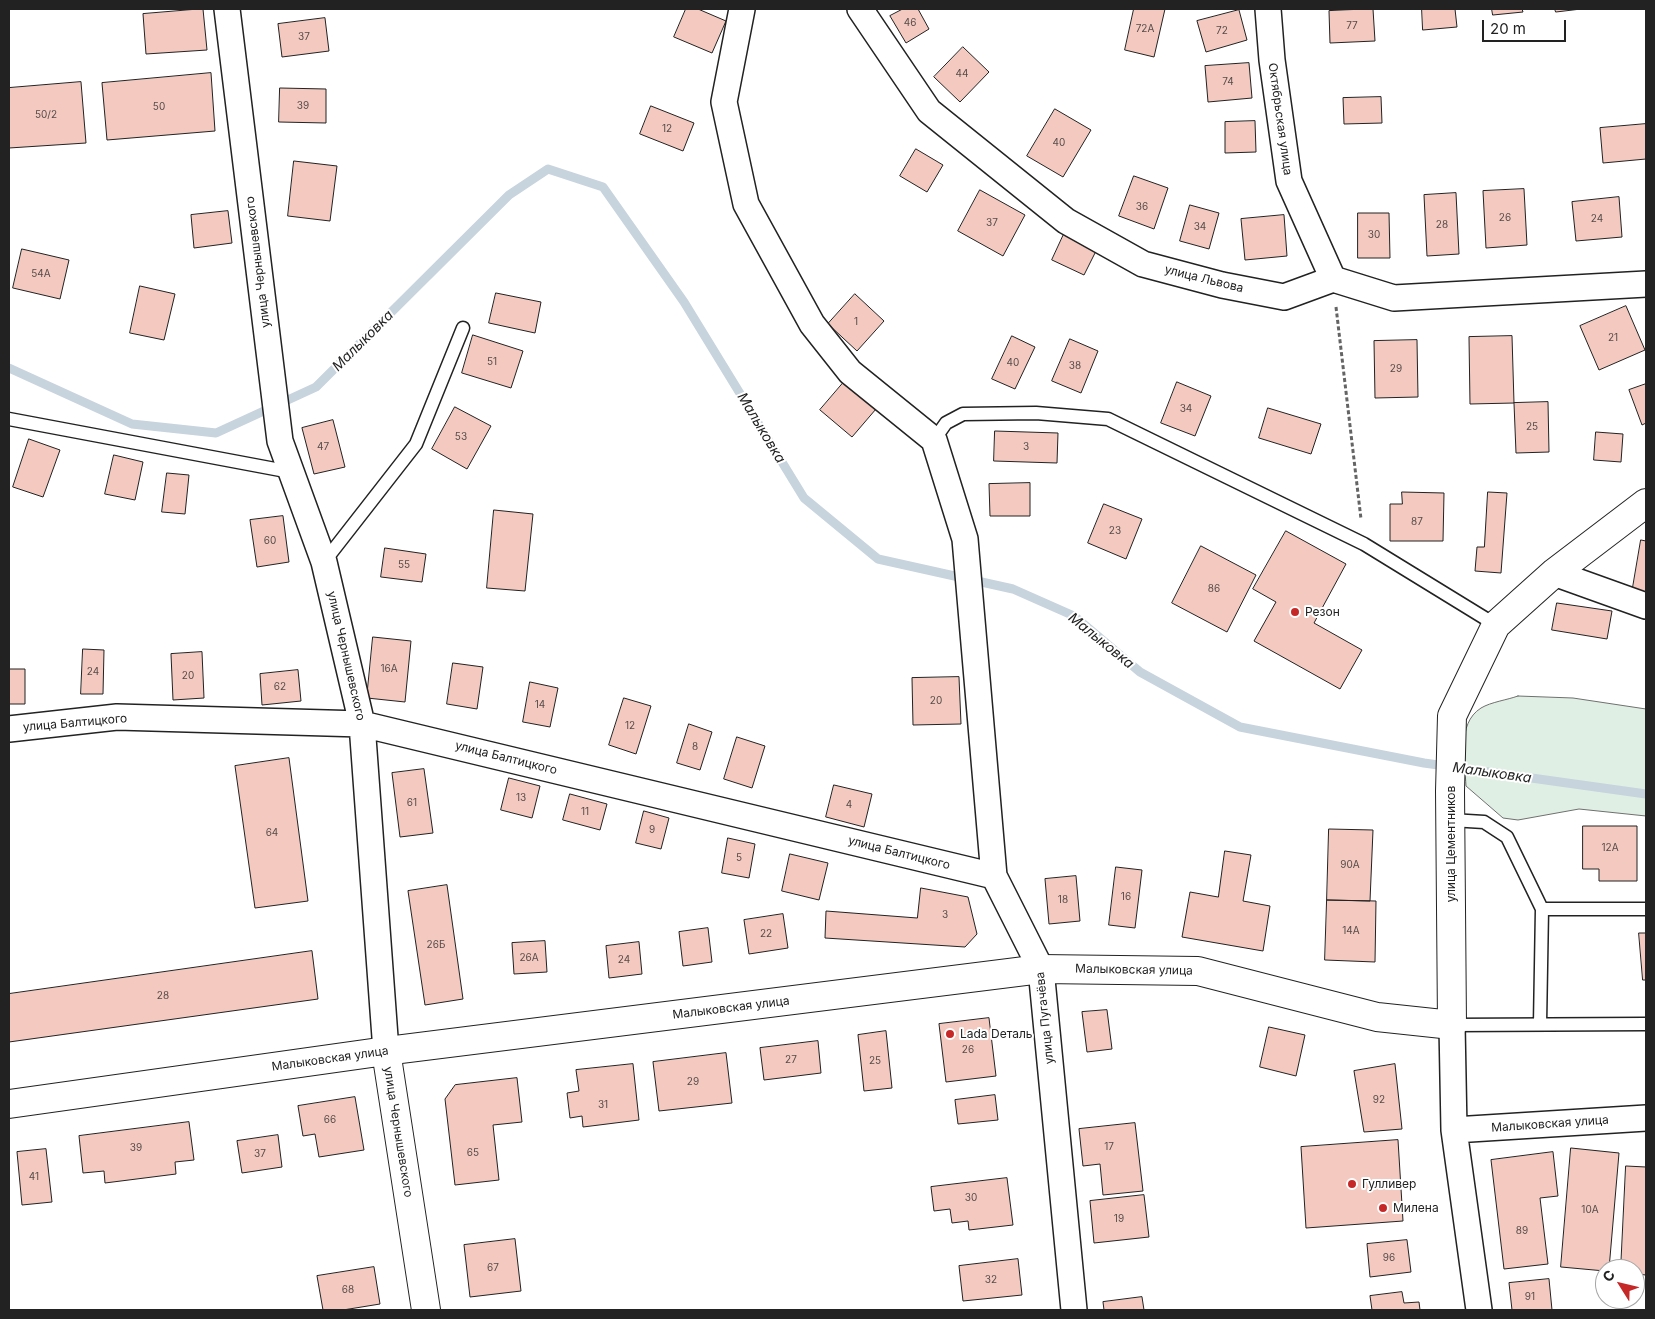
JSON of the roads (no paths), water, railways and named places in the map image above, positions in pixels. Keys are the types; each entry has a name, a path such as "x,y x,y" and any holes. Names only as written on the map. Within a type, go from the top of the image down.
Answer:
{"street":[{"name":"улица Чернышевского","path":"227,9 280,441 324,562 362,724 386,1051 426,1310"},
{"path":"742,9 724,102 746,204 812,324 839,359 850,372 934,440"},
{"name":"улица Львова","path":"860,9 930,111 1066,221 1143,264 1222,285 1284,297 1333,279"},
{"name":"Октябрьская улица","path":"1268,9 1272,60 1289,180 1333,279"},
{"path":"1333,279 1394,298 1646,284"},
{"name":"улица Пугачёва","path":"934,440 965,539 994,876 1041,969 1074,1310"},
{"name":"улица Цементников","path":"1452,1025 1450,792 1452,716 1496,626 1554,573 1646,503"},
{"path":"1554,573 1646,606"},
{"name":"улица Балтицкого","path":"9,729 117,717 362,724 994,876"},
{"name":"Малыковская улица","path":"9,1104 386,1051 1041,969 1198,972 1377,1017 1452,1025"},
{"path":"1452,1025 1454,1130 1479,1310"},
{"name":"Малыковская улица","path":"1454,1130 1646,1118"}],"lane":[{"path":"324,562 416,444 463,328"},
{"path":"934,440 946,423 963,414 1036,413 1108,419 1364,544 1496,626"},
{"path":"9,420 291,472"},
{"path":"1451,820 1484,822 1507,837 1542,909 1540,1024"},
{"path":"1542,909 1646,908"},
{"path":"1452,1025 1646,1024"}],"waterway":[{"name":"Малыковка","path":"9,368 132,424 216,433 316,387 509,195 548,169 603,187 684,302 804,498 878,559 1013,589 1074,616 1140,672 1240,727 1424,763 1646,794"}],"place":[{"name":"Резон","path":"1295,612"},
{"name":"Lada Dеталь","path":"950,1034"},
{"name":"Гулливер","path":"1352,1184"},
{"name":"Милена","path":"1383,1208"}]}
